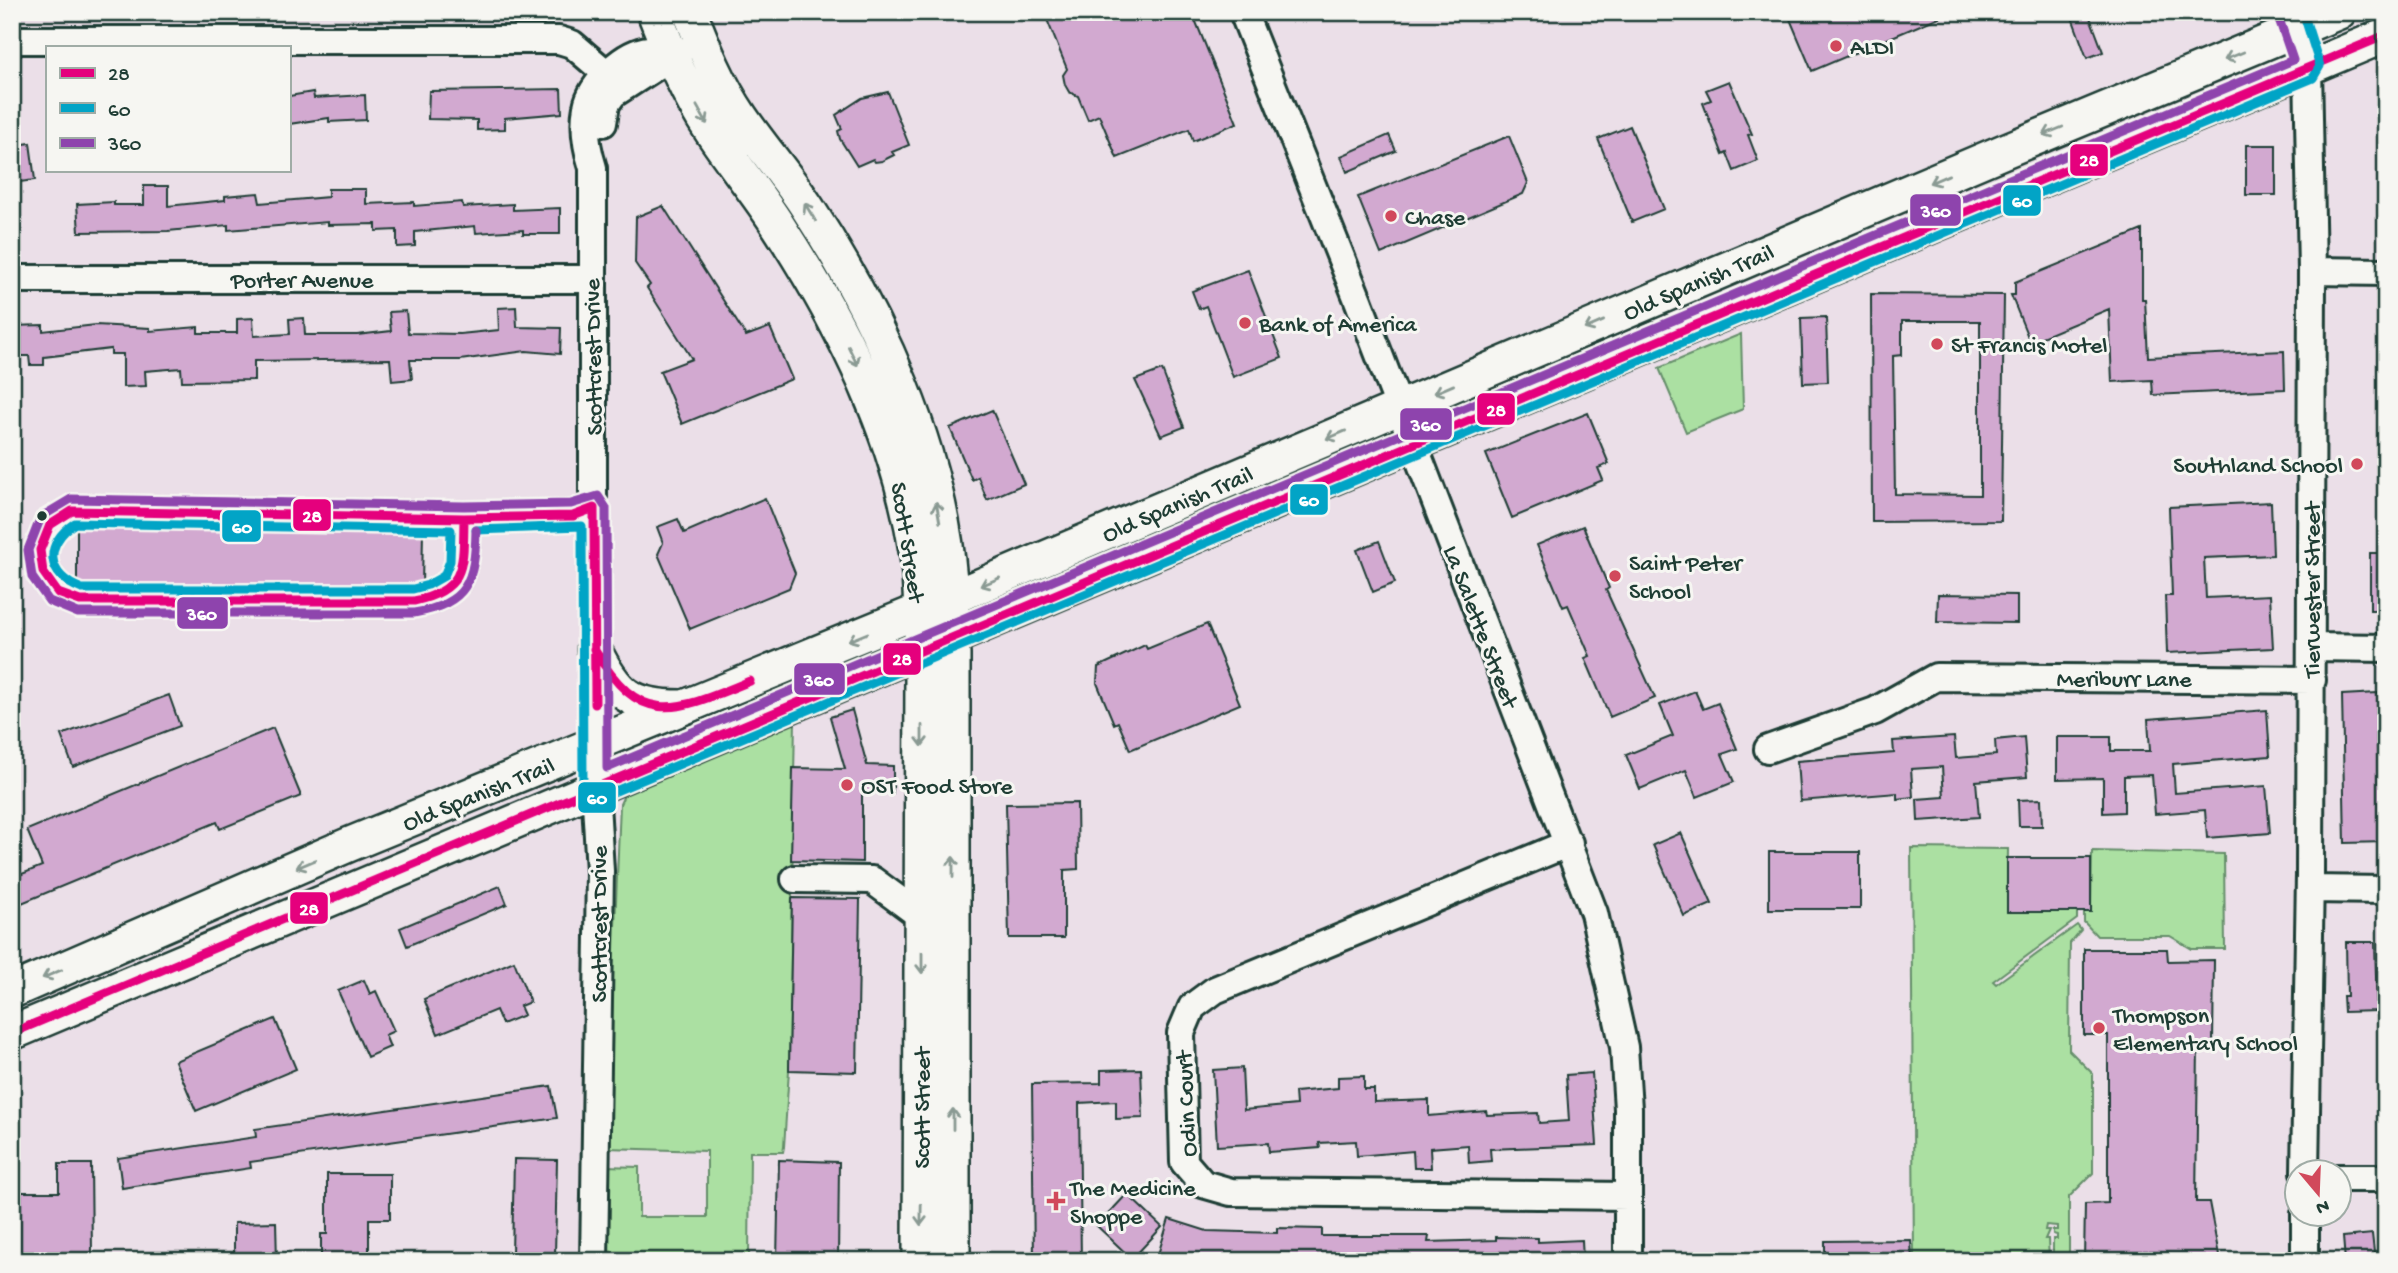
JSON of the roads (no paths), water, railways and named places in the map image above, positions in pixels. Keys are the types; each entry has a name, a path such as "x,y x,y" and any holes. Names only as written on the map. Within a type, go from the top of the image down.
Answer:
{"main road":[{"name":"Scott Street","path":"654,12 671,55 710,129 778,225 821,295 863,376 895,460 917,558 952,638 920,1261"},
{"name":"Scott Street","path":"690,12 702,43 741,116 807,206 845,271 896,372 920,440 936,499 936,605 921,650 953,1261"},
{"name":"Old Spanish Trail","path":"12,991 348,845 1151,515 2002,152 2293,21 2339,12"},
{"name":"Old Spanish Trail","path":"12,1033 2386,35"},
{"path":"2002,152 2019,189"},
{"path":"1890,200 1903,237"},
{"path":"821,295 845,271"},
{"path":"1701,280 1715,317"},
{"path":"1151,515 1169,547"},
{"path":"594,649 606,674 620,692 634,701 655,707 687,707"},
{"path":"348,845 363,886"},
{"path":"92,956 110,993"}],"street":[{"name":"La Salette Street","path":"1243,12 1533,760 1569,843 1594,913 1624,1047 1628,1261"},
{"name":"Tierwester Street","path":"2293,21 2308,67 2312,271 2312,680 2305,1158"},
{"path":"12,40 559,40 572,44 607,74"},
{"name":"Scottcrest Drive","path":"593,167 604,145 606,104 612,94 639,75 658,67 671,55 702,43"},
{"name":"Scottcrest Drive","path":"594,1261 600,871 595,786 591,279 593,167 587,149 587,107 596,86 607,74 649,50 671,55"},
{"path":"2312,271 2386,272"},
{"name":"Porter Avenue","path":"12,279 591,279"},
{"path":"2312,647 2386,648"},
{"name":"Meriburr Lane","path":"1768,749 1875,711 1936,677 2312,680"},
{"name":"Odin Court","path":"1569,843 1214,990 1192,1007 1181,1033 1184,1161 1203,1184 1231,1192 1628,1196"},
{"path":"795,879 872,880 937,916"},
{"path":"2310,889 2386,890"},
{"path":"2352,1178 2386,1178"},
{"path":"2305,1228 2305,1261"}],"place":[{"name":"ALDI","path":"1836,46"},
{"name":"Chase","path":"1391,216"},
{"name":"Bank of America","path":"1245,323"},
{"name":"St Francis Motel","path":"1937,344"},
{"name":"Southland School","path":"2357,464"},
{"name":"Saint Peter School","path":"1615,576"},
{"name":"OST Food Store","path":"847,785"},
{"name":"Thompson Elementary School","path":"2099,1028"},
{"name":"The Medicine Shoppe","path":"1056,1201"}]}
